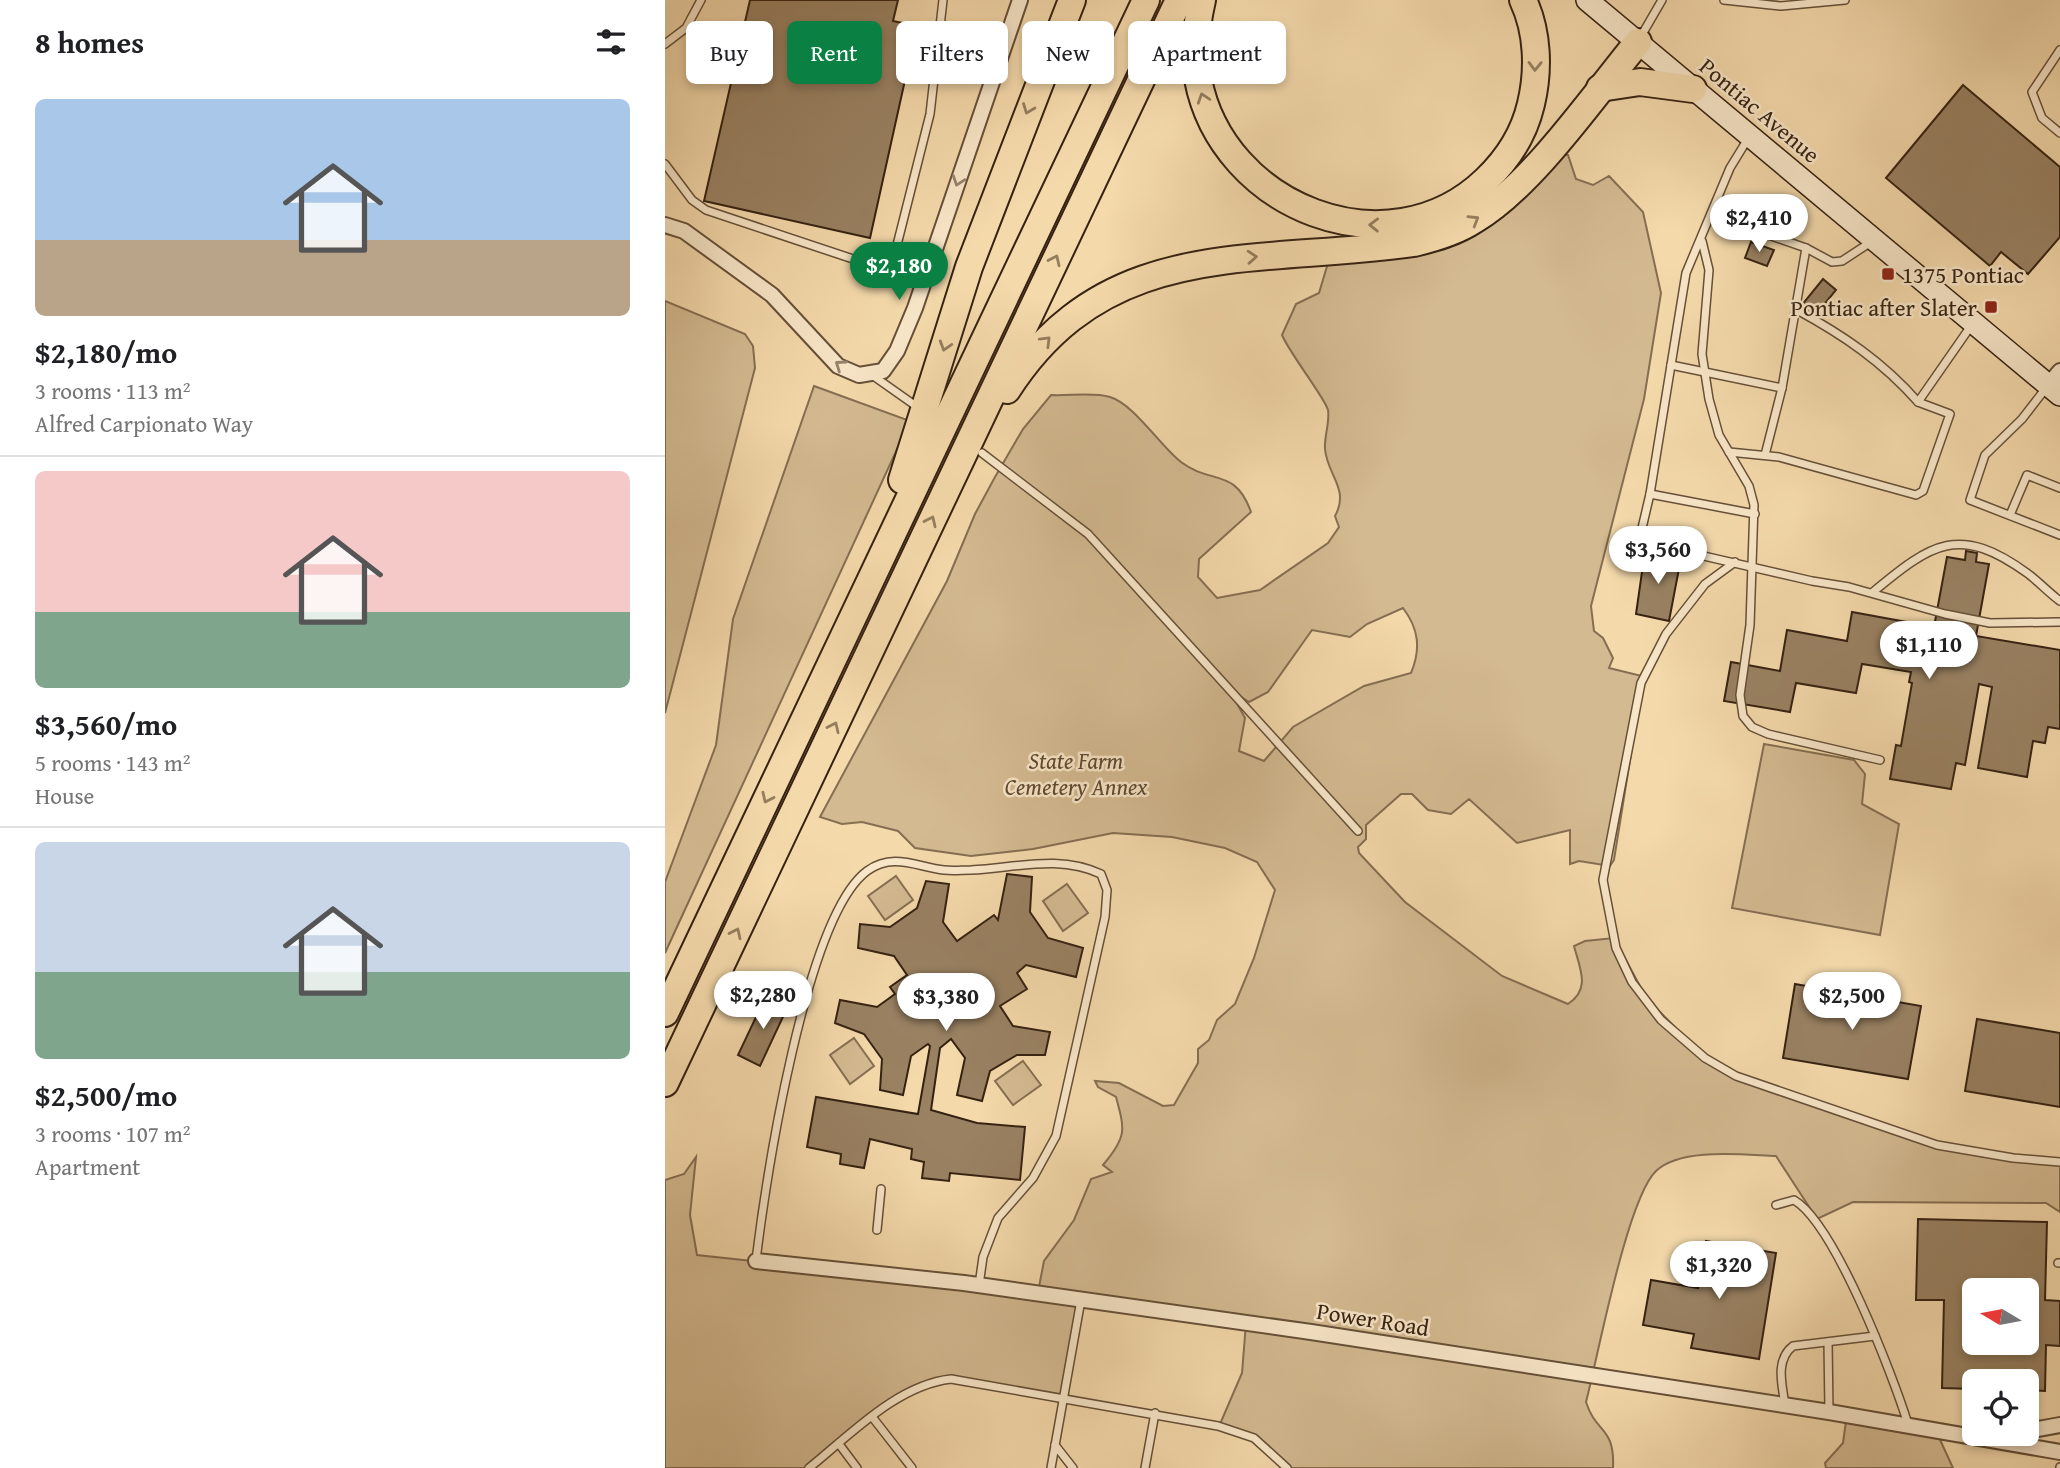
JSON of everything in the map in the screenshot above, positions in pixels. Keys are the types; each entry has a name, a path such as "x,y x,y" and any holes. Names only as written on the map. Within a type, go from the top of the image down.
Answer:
{"highway":[{"path":"839,648 911,455 976,248 1072,0"},
{"path":"665,1013 1146,0"},
{"path":"665,1083 972,454 1179,0"},
{"path":"1202,0 1195,47 1198,80 1209,114 1239,162 1281,198 1317,216 1347,223 1383,225 1416,220 1465,198 1493,173 1515,144 1529,112 1536,75 1535,40 1523,0"},
{"path":"972,454 1028,359 1051,336 1102,297 1139,280 1194,263 1387,247 1422,241 1460,228 1512,192 1638,42"},
{"path":"1600,88 1640,82 1693,89"}],"main road":[{"name":"Pontiac Avenue","path":"1587,0 1974,322 2056,384"}],"street":[{"path":"665,225 684,232 772,295 838,366 853,373 872,374 883,371 890,363 909,325 1020,0"},
{"name":"Power Road","path":"756,1261 1081,1299 1785,1405 1962,1435"},
{"path":"2039,1429 2060,1425"},
{"name":"Power Road","path":"2026,1446 2060,1452"}],"lane":[{"path":"665,44 686,28 701,0"},
{"path":"665,164 692,200 706,210 871,265 887,259 897,245 930,114 943,0"},
{"path":"1638,42 1662,0"},
{"path":"1724,0 1781,6 1845,0"},
{"path":"2060,50 2032,92 2042,118 2060,133"},
{"path":"1750,136 1730,168 1686,273 1650,494 1639,541 1873,592 1945,614 1990,623 2060,622"},
{"path":"1711,215 1806,248 1832,262 1842,261 1875,239"},
{"path":"1702,240 1709,270 1702,354 1704,373 1719,435 1749,486 1755,514 1750,625 1740,695 1743,716 1752,727 1768,734 1880,760"},
{"path":"1765,455 1782,388 1806,248"},
{"path":"1729,452 1765,455 1916,495 1923,491 1950,414 1918,402 1891,371 1830,328 1797,310"},
{"path":"1918,402 1974,322"},
{"path":"1671,365 1782,388"},
{"path":"872,374 916,406"},
{"path":"2056,384 1985,455 1970,500 2060,534"},
{"path":"972,454 1089,534 1358,831"},
{"path":"2010,515 2027,475 2060,488"},
{"path":"1650,494 1755,514"},
{"path":"1873,592 1925,553 1943,547 1977,544 2029,574 2060,601"},
{"path":"1735,562 1705,584 1665,634 1641,683 1603,880 1616,948 1632,982 1661,1020 1705,1058 1736,1076 1937,1144 2013,1158 2060,1162"},
{"path":"756,1261 772,1158 809,982 844,897 868,870 889,862 907,860 944,870 1054,861 1080,864 1101,874 1107,890 1105,917 1076,1057 1049,1152 1033,1178 998,1218 983,1256 979,1285"},
{"path":"877,1230 881,1189"},
{"path":"1776,1205 1794,1200 1804,1206 1839,1259 1893,1374 1908,1425"},
{"path":"1051,1468 1081,1299"},
{"path":"1785,1405 1781,1369 1784,1353 1793,1346 1875,1336"},
{"path":"1828,1342 1829,1412"},
{"path":"809,1468 913,1390 941,1380 990,1384 1196,1420 1254,1438 1287,1468"},
{"path":"1145,1468 1155,1413"},
{"path":"873,1418 912,1468"},
{"path":"839,1444 857,1468"},
{"path":"1055,1445 1073,1468"}],"green space":[{"name":"State Farm Cemetery Annex","path":"1550,153 1568,155 1576,179 1593,185 1609,176 1643,212 1661,293 1644,399 1591,606 1594,631 1603,638 1613,658 1609,668 1642,676 1643,679 1614,860 1610,866 1579,861 1570,864 1570,830 1517,843 1469,799 1451,814 1428,810 1412,794 1401,794 1366,825 1366,839 1358,847 1359,853 1405,902 1502,976 1568,1004 1582,985 1574,946 1585,941 1614,938 1647,999 1712,1064 1938,1145 2060,1161 2060,1212 2046,1203 1853,1202 1817,1219 1776,1156 1697,1155 1667,1163 1656,1171 1645,1187 1624,1244 1586,1402 1611,1444 1613,1468 1286,1468 1264,1447 1220,1424 1242,1373 1246,1323 1083,1299 1061,1395 947,1378 924,1382 885,1407 805,1468 665,1468 665,1180 684,1174 696,1157 690,1215 697,1255 1038,1292 1044,1261 1074,1220 1091,1179 1112,1172 1103,1165 1120,1140 1121,1118 1116,1097 1098,1087 1095,1081 1119,1083 1163,1106 1174,1105 1198,1063 1198,1049 1209,1040 1217,1020 1235,1004 1254,958 1275,890 1257,862 1225,848 1172,837 1113,833 1033,849 971,856 915,848 898,831 862,822 842,824 820,817 947,581 975,514 995,477 1023,429 1051,395 1096,395 1119,401 1181,462 1192,469 1230,482 1238,488 1251,512 1199,559 1198,577 1217,598 1260,590 1328,543 1339,527 1335,516 1340,498 1325,449 1328,410 1282,335 1296,304 1319,293 1331,253 1390,248","holes":["1403,608 1417,639 1411,673 1364,686 1293,727 1264,761 1239,751 1245,718 1229,689 1249,702 1268,692 1312,630 1350,637 1367,624"]},
{"path":"665,301 745,334 753,346 755,368 665,713"},
{"path":"814,386 910,421 665,953 665,882 716,745 733,619"},
{"path":"1764,744 1854,760 1865,774 1862,804 1899,824 1880,935 1732,908"},
{"path":"896,876 913,900 885,920 868,896"},
{"path":"1067,884 1088,913 1063,931 1043,901"},
{"path":"854,1038 874,1066 850,1084 830,1055"},
{"path":"1023,1061 1041,1085 1013,1105 995,1081"},
{"path":"1847,1414 1936,1431 1953,1468 1826,1468 1825,1463 1843,1443"}],"building":[{"path":"750,0 898,0 893,21 896,22 896,84 904,84 870,238 704,201 731,84 773,84 773,21 745,21"},
{"path":"1963,85 2060,167 2060,237 2028,274 2001,252 1990,266 1886,178"},
{"path":"1751,242 1774,250 1767,266 1745,258"},
{"path":"1823,279 1836,290 1814,317 1801,306"},
{"path":"1645,551 1681,558 1669,621 1636,614"},
{"path":"1966,551 1977,553 1976,562 1989,564 1976,636 2060,650 2060,729 2048,727 2045,743 2033,741 2027,777 1978,768 1992,687 1979,684 1965,765 1956,763 1951,789 1890,779 1896,745 1901,746 1912,683 1909,682 1911,672 1862,664 1856,693 1796,683 1790,712 1724,701 1731,662 1780,671 1787,630 1847,641 1852,612 1934,627 1947,557 1965,560"},
{"path":"1007,874 1032,877 1030,912 1048,938 1083,948 1076,977 1026,965 1017,973 1027,989 1000,1006 1013,1026 1050,1032 1045,1055 1017,1055 990,1071 982,1101 957,1095 965,1058 951,1039 940,1048 931,1110 977,1123 1025,1127 1020,1180 950,1173 949,1181 922,1178 924,1162 911,1159 912,1149 870,1139 864,1168 840,1164 841,1154 807,1147 816,1097 918,1114 930,1046 928,1044 911,1056 903,1095 880,1090 882,1059 864,1034 835,1023 840,1000 877,1007 895,994 890,987 907,975 894,956 858,948 860,924 890,927 917,908 926,881 949,884 943,922 957,941 994,915 998,920"},
{"path":"1795,984 1921,1006 1908,1079 1783,1058"},
{"path":"766,996 788,1006 760,1066 738,1055"},
{"path":"1977,1019 2060,1033 2060,1107 1965,1091"},
{"path":"1918,1219 2047,1222 2045,1300 2060,1301 2060,1346 2046,1345 2045,1391 2039,1391 2039,1369 1962,1369 1962,1389 1942,1388 1944,1300 1916,1300"},
{"path":"1706,1241 1776,1253 1759,1359 1691,1348 1694,1334 1643,1325 1651,1280 1698,1288"}],"place":[{"name":"1375 Pontiac","path":"1888,274"},
{"name":"Pontiac after Slater","path":"1991,307"}]}
